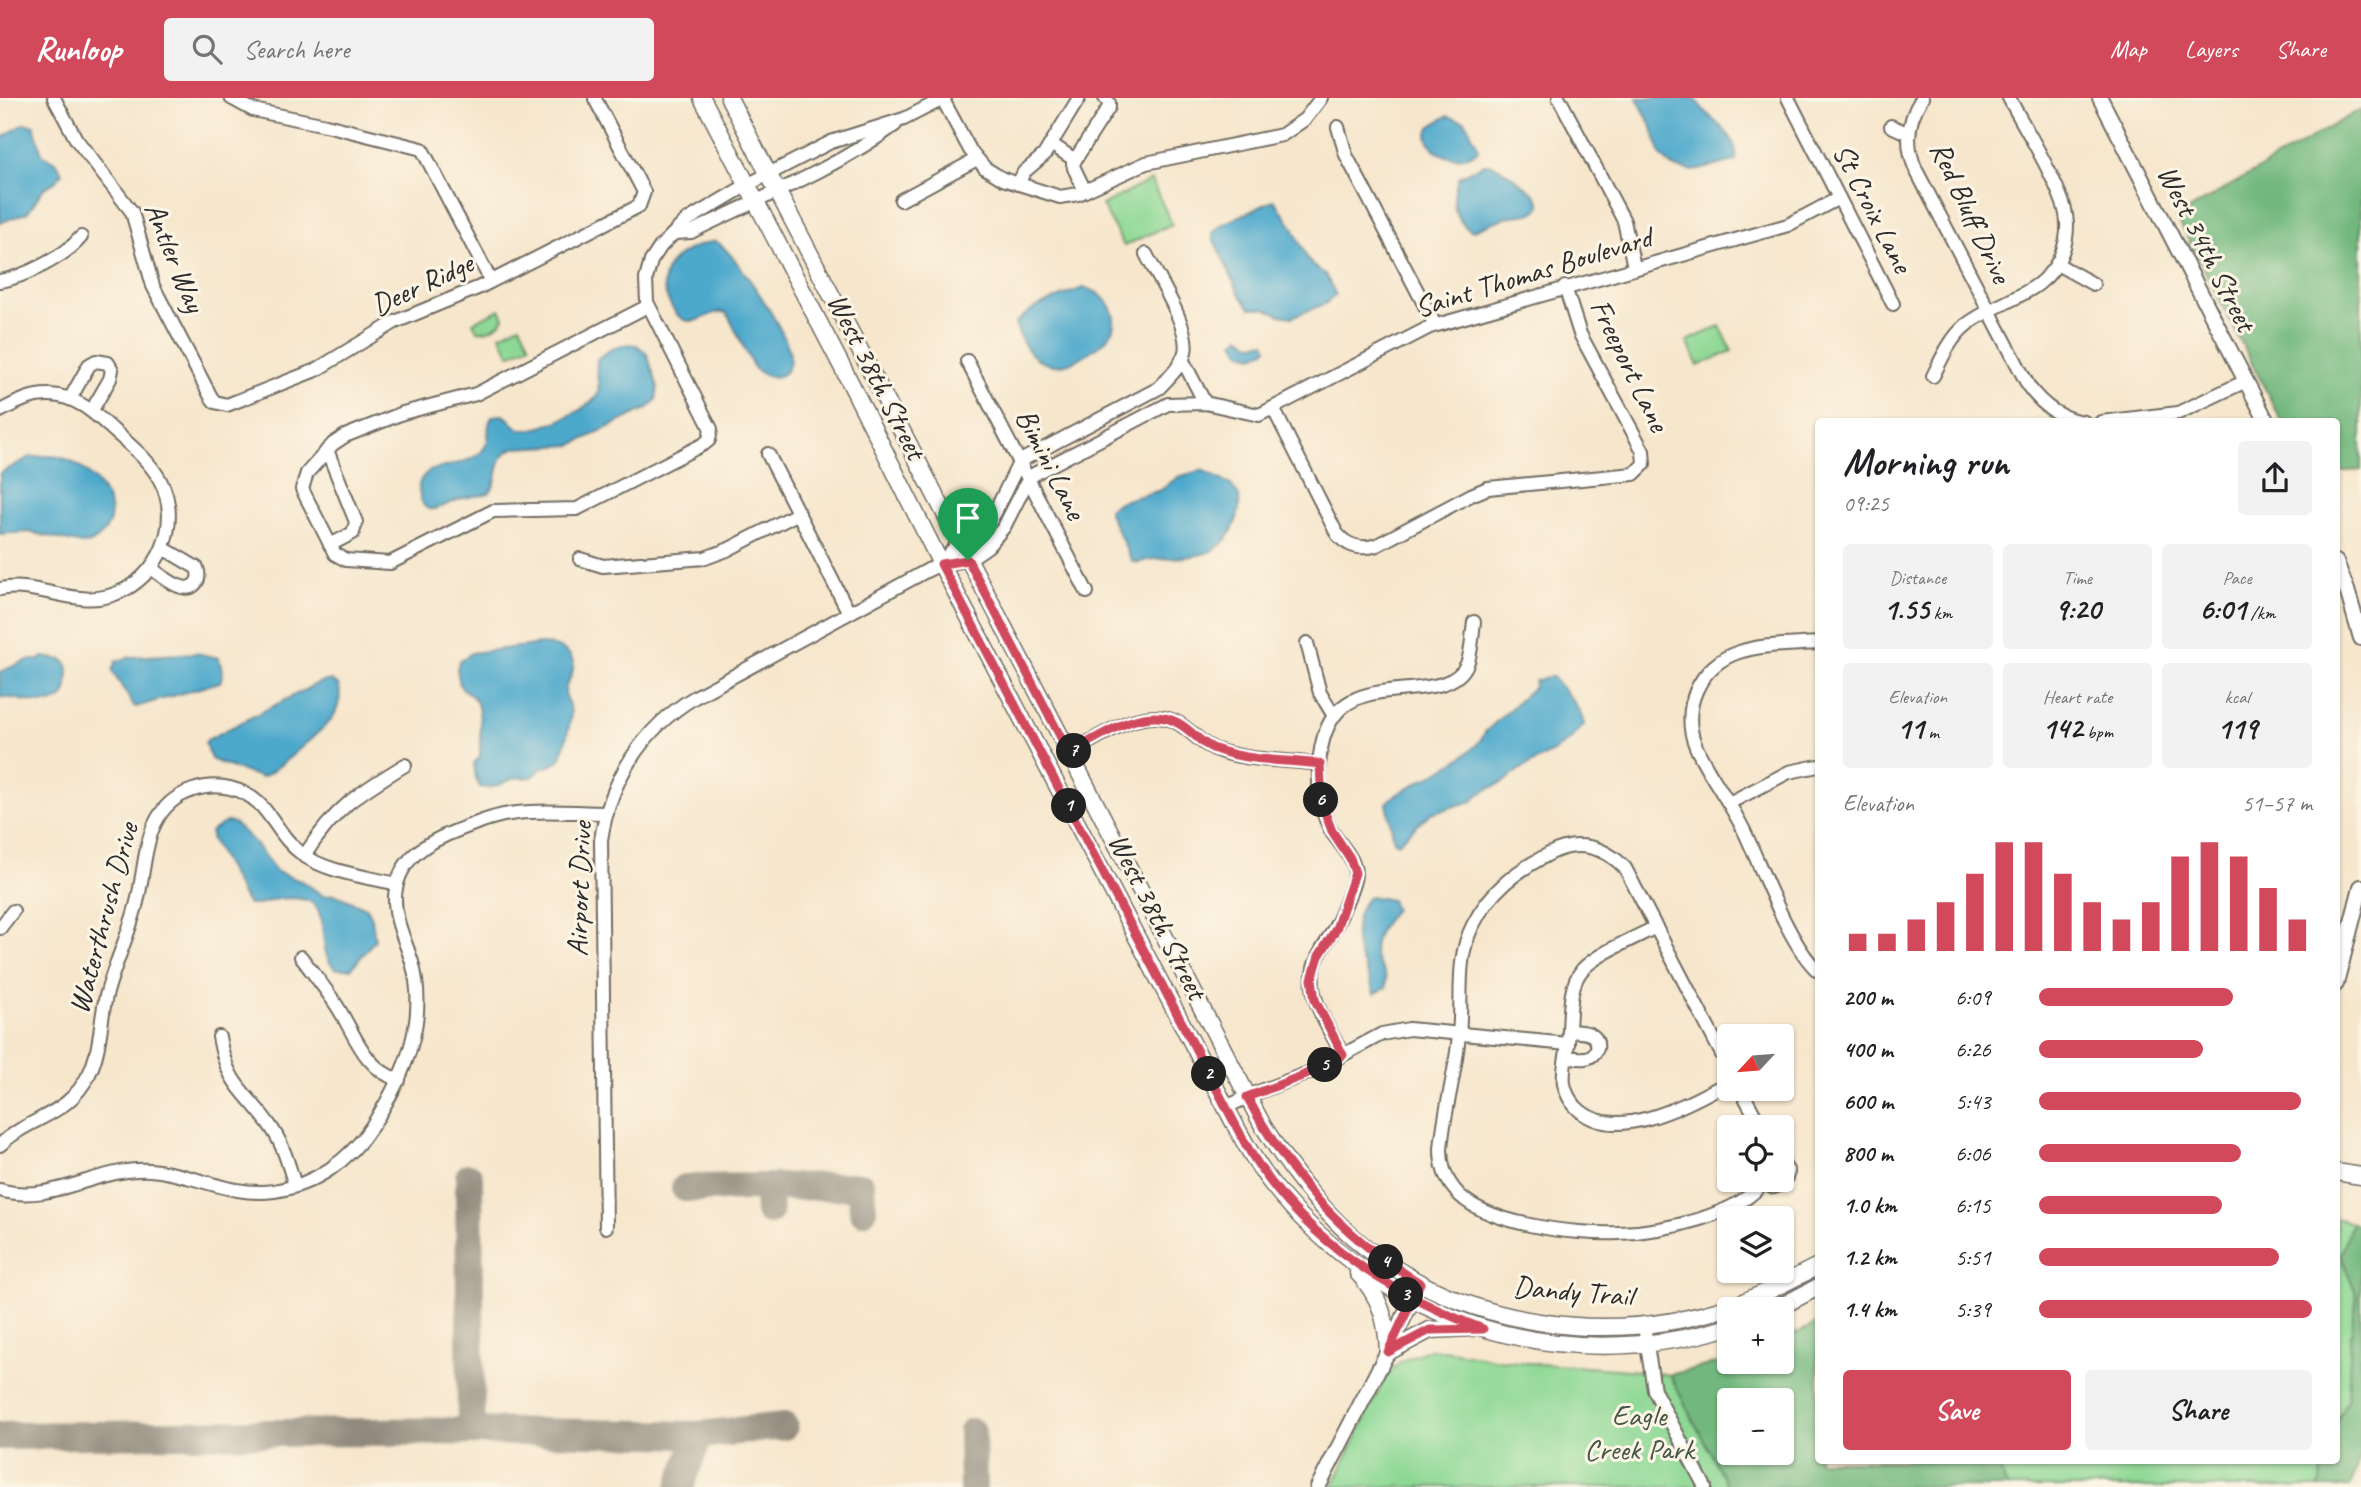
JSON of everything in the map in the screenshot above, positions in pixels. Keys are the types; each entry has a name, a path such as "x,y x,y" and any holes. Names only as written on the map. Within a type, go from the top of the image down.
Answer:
{"main road":[{"name":"West 38th Street","path":"702,98 941,564 1252,1155 1299,1214 1329,1244 1374,1277 1413,1299"},
{"name":"West 38th Street","path":"729,98 1247,1097 1282,1156 1320,1205 1363,1245 1420,1283"},
{"path":"2340,1173 2361,1176"},
{"path":"1329,1244 1370,1286 1379,1300 1388,1352 1430,1330 1483,1329"},
{"name":"Dandy Trail","path":"1420,1283 1478,1307 1532,1321 1600,1328 1676,1321 1732,1306 1815,1267"},
{"path":"1794,1300 1815,1289"},
{"name":"Dandy Trail","path":"1413,1299 1483,1329 1558,1345 1598,1348 1646,1345 1717,1330"}],"street":[{"path":"232,98 253,110 422,149 491,281"},
{"path":"675,233 691,232 778,191 869,145 904,119 943,98 977,159 997,176 1057,197 1075,195 1146,163 1282,135 1305,119 1321,98"},
{"path":"1018,184 1024,173 1041,159 1079,98"},
{"path":"1085,191 1073,169 1075,160 1109,107 1105,98"},
{"name":"Freeport Lane","path":"1559,98 1624,221 1634,267"},
{"name":"St Croix Lane","path":"1788,98 1893,304"},
{"path":"1891,126 1909,134 1912,118 1922,98"},
{"path":"1933,376 1959,332 2035,288 2057,264 2065,246 2067,231 2061,198 2009,98"},
{"name":"West 34th Street","path":"2100,98 2265,418"},
{"name":"Antler Way","path":"58,100 76,139 132,212 153,286 211,397 219,404"},
{"name":"Deer Ridge","path":"219,404 231,404 316,370 395,322 491,281 637,207 643,192 594,100"},
{"path":"648,306 476,394 403,413 345,436 327,450 305,475 302,489 335,554 344,560 390,563 493,511 581,508 704,444 709,440 711,429 648,306 645,289 651,261 685,221 747,185 831,142 904,119"},
{"path":"1338,127 1346,155 1435,325"},
{"name":"Red Bluff Drive","path":"1909,134 1910,151 1916,170 2029,387 2038,399 2069,418"},
{"path":"1051,144 1075,160"},
{"path":"901,200 977,159"},
{"name":"Saint Thomas Boulevard","path":"1029,478 1168,404 1205,403 1259,415 1435,325 1788,225 1839,198"},
{"path":"0,281 17,276 63,253 81,237"},
{"path":"941,564 959,542 988,526 1020,461 1159,388 1176,370 1186,347 1183,329 1146,254"},
{"path":"2057,264 2093,284"},
{"name":"Freeport Lane","path":"1273,408 1335,530 1342,540 1352,545 1371,547 1488,488 1636,473 1642,467 1643,451 1580,334 1565,287"},
{"path":"1182,359 1205,403"},
{"path":"70,399 89,365 99,360 108,363 112,370 111,377 92,411"},
{"name":"Bimini Lane","path":"967,361 1087,592"},
{"path":"2135,418 2178,413 2246,381"},
{"path":"1159,388 1168,404"},
{"path":"0,411 40,395 70,399 92,411 142,456 160,479 168,507 167,534 163,548 151,569 124,591 92,600 73,599 18,587 0,589"},
{"path":"327,450 356,522 353,533 330,545"},
{"path":"768,454 849,613"},
{"path":"941,564 968,560 988,546 1004,527 1029,478"},
{"path":"580,559 603,566 705,558 727,550 799,513"},
{"path":"151,569 184,588 197,582 197,568 163,548"},
{"name":"Airport Drive","path":"606,1227 600,858 607,813 626,765 648,735 669,715 695,697 941,564"},
{"path":"2342,591 2361,638"},
{"path":"1343,1055 1315,1000 1312,979 1319,956 1336,929 1355,873 1350,858 1332,831 1322,805 1320,764 1325,737 1334,716 1347,704 1401,688 1440,686 1454,680 1467,663 1474,622"},
{"path":"1307,643 1320,693 1334,716"},
{"path":"1815,643 1740,651 1719,662 1705,674 1694,694 1690,712 1695,744 1729,803 1799,948 1815,967"},
{"path":"1069,753 1137,719 1153,716 1179,723 1204,744 1221,751 1320,764"},
{"path":"304,856 338,810 361,792 405,765"},
{"path":"1729,803 1789,772 1815,767"},
{"name":"Waterthrush Drive","path":"0,1145 20,1130 64,1105 78,1092 88,1076 95,1058 113,969 137,902 146,845 164,808 179,796 215,786 238,790 259,802 293,848 304,856 323,865 397,884"},
{"path":"0,1190 20,1194 44,1194 107,1175 139,1170 171,1173 237,1191 272,1191 295,1186 326,1172 352,1151 368,1133 399,1080 412,1044 417,1001 414,972 396,916 395,904 397,884 407,863 423,846 487,819 533,811 607,813"},
{"path":"1717,1045 1625,868 1608,853 1595,847 1573,845 1552,852 1514,874 1485,904 1471,928 1462,960 1459,1033 1441,1150 1443,1164 1455,1190 1474,1205 1531,1225 1587,1233 1642,1231 1683,1223 1710,1215 1744,1200 1754,1192"},
{"path":"2342,937 2361,887"},
{"path":"0,928 13,911"},
{"path":"1656,927 1590,962 1582,971 1573,989 1564,1085 1570,1099 1581,1113 1601,1122 1630,1121 1662,1114 1717,1088"},
{"path":"301,957 337,1006 367,1057 386,1074 399,1080"},
{"path":"1226,1107 1302,1076 1378,1036 1395,1030 1459,1033 1568,1044 1591,1035 1597,1041 1597,1048 1588,1058 1568,1044"},
{"path":"219,1037 229,1073 242,1094 275,1133 295,1186"},
{"path":"1318,1487 1388,1352 1420,1283"},
{"path":"1644,1326 1654,1390 1705,1487"}],"green space":[{"path":"2361,109 2361,470 2340,472 2340,418 2280,418 2177,217"},
{"path":"1151,180 1172,224 1124,246 1102,205"},
{"path":"500,309 504,318 499,324 489,330 477,331 473,322"},
{"path":"520,325 530,345 510,355 500,335"},
{"path":"1720,326 1732,351 1698,366 1687,341"},
{"path":"2340,1219 2352,1223 2341,1255 2357,1296 2351,1335 2348,1398 2340,1415"},
{"path":"2352,1223 2361,1227 2361,1455 2350,1487 2319,1487 2323,1464 2340,1464 2340,1415 2348,1398 2351,1335 2357,1296 2341,1255"},
{"path":"1815,1324 1815,1464 1997,1464 2007,1487 1728,1487 1670,1375 1717,1363 1717,1374 1794,1374 1794,1334"},
{"name":"Eagle Creek Park","path":"1430,1349 1499,1360 1670,1375 1728,1487 1332,1487 1386,1376 1401,1361"},
{"path":"1997,1464 2323,1464 2319,1487 2007,1487"}],"water":[{"path":"1637,98 1695,98 1728,134 1736,151 1736,161 1694,171 1672,167 1661,155 1651,125"},
{"path":"1447,116 1465,121 1478,146 1477,152 1462,157 1448,156 1435,150 1430,144 1427,136 1430,127"},
{"path":"23,124 34,125 42,154 58,164 62,173 55,182 44,188 28,212 0,223 0,139"},
{"path":"1484,164 1499,168 1529,189 1539,201 1539,209 1472,231 1465,226 1455,207 1456,185 1459,177"},
{"path":"1274,200 1292,226 1308,260 1325,274 1336,295 1325,304 1292,317 1265,308 1250,308 1239,293 1213,238 1213,233 1221,225"},
{"path":"715,241 747,276 781,332 790,357 789,365 782,375 770,377 753,366 727,313 717,313 691,321 680,318 670,304 664,280 673,261 681,254"},
{"path":"1083,288 1103,297 1111,309 1114,323 1106,340 1067,364 1045,363 1036,358 1028,350 1015,324 1038,307"},
{"path":"1240,336 1251,344 1265,342 1268,348 1254,356 1242,353 1234,342"},
{"path":"628,344 637,345 647,354 658,387 656,400 648,408 572,445 514,448 503,456 489,493 434,509 425,506 419,490 422,477 429,471 478,455 487,443 493,416 503,415 518,428 527,430 575,413 598,393 597,359 613,348"},
{"path":"30,457 63,458 84,470 103,490 111,513 109,525 97,539 82,544 29,532 0,534 0,473"},
{"path":"1202,470 1231,485 1239,496 1236,521 1226,540 1207,553 1196,556 1138,563 1132,561 1109,509 1119,502 1161,490 1178,477"},
{"path":"541,644 561,648 573,661 565,691 571,715 560,759 541,768 532,777 515,778 498,785 480,787 474,763 480,757 478,708 473,697 460,686 457,669 459,661 471,653"},
{"path":"196,653 219,658 223,675 220,682 136,707 112,671 116,661 131,657"},
{"path":"43,657 63,660 67,664 67,686 58,701 40,703 0,697 0,672 28,660 39,660"},
{"path":"1553,677 1572,700 1584,725 1553,752 1481,793 1473,801 1431,813 1398,843 1394,842 1387,803 1389,800 1469,752 1485,732 1534,687 1535,681"},
{"path":"331,680 340,690 333,717 267,775 259,777 211,759 205,743 207,740 320,682"},
{"path":"226,822 234,823 252,840 277,872 303,882 324,896 334,894 367,908 372,918 375,940 351,969 336,969 330,962 324,945 321,917 312,903 291,898 256,905 247,904 212,840 210,832"},
{"path":"1370,896 1391,900 1395,909 1375,943 1375,956 1384,973 1386,988 1374,994 1356,942 1360,910"}],"taxiway":[{"path":"469,1177 471,1431"},
{"path":"767,1187 861,1186 863,1211"},
{"path":"685,1188 767,1187 769,1211"},
{"path":"0,1436 471,1431 699,1435 784,1426"},
{"path":"972,1432 973,1487"},
{"path":"680,1487 699,1435"}],"route":[{"path":"968,560 941,564 1261,1169 1299,1214 1329,1244 1354,1263 1413,1299 1483,1329 1437,1328 1396,1345 1388,1352 1413,1299 1420,1283 1363,1245 1320,1205 1282,1156 1247,1097 1302,1076 1343,1055 1315,1000 1312,979 1315,964 1336,929 1355,873 1350,858 1329,825 1322,805 1319,789 1320,764 1221,751 1204,744 1179,723 1153,716 1137,719 1069,753 968,560"}]}
